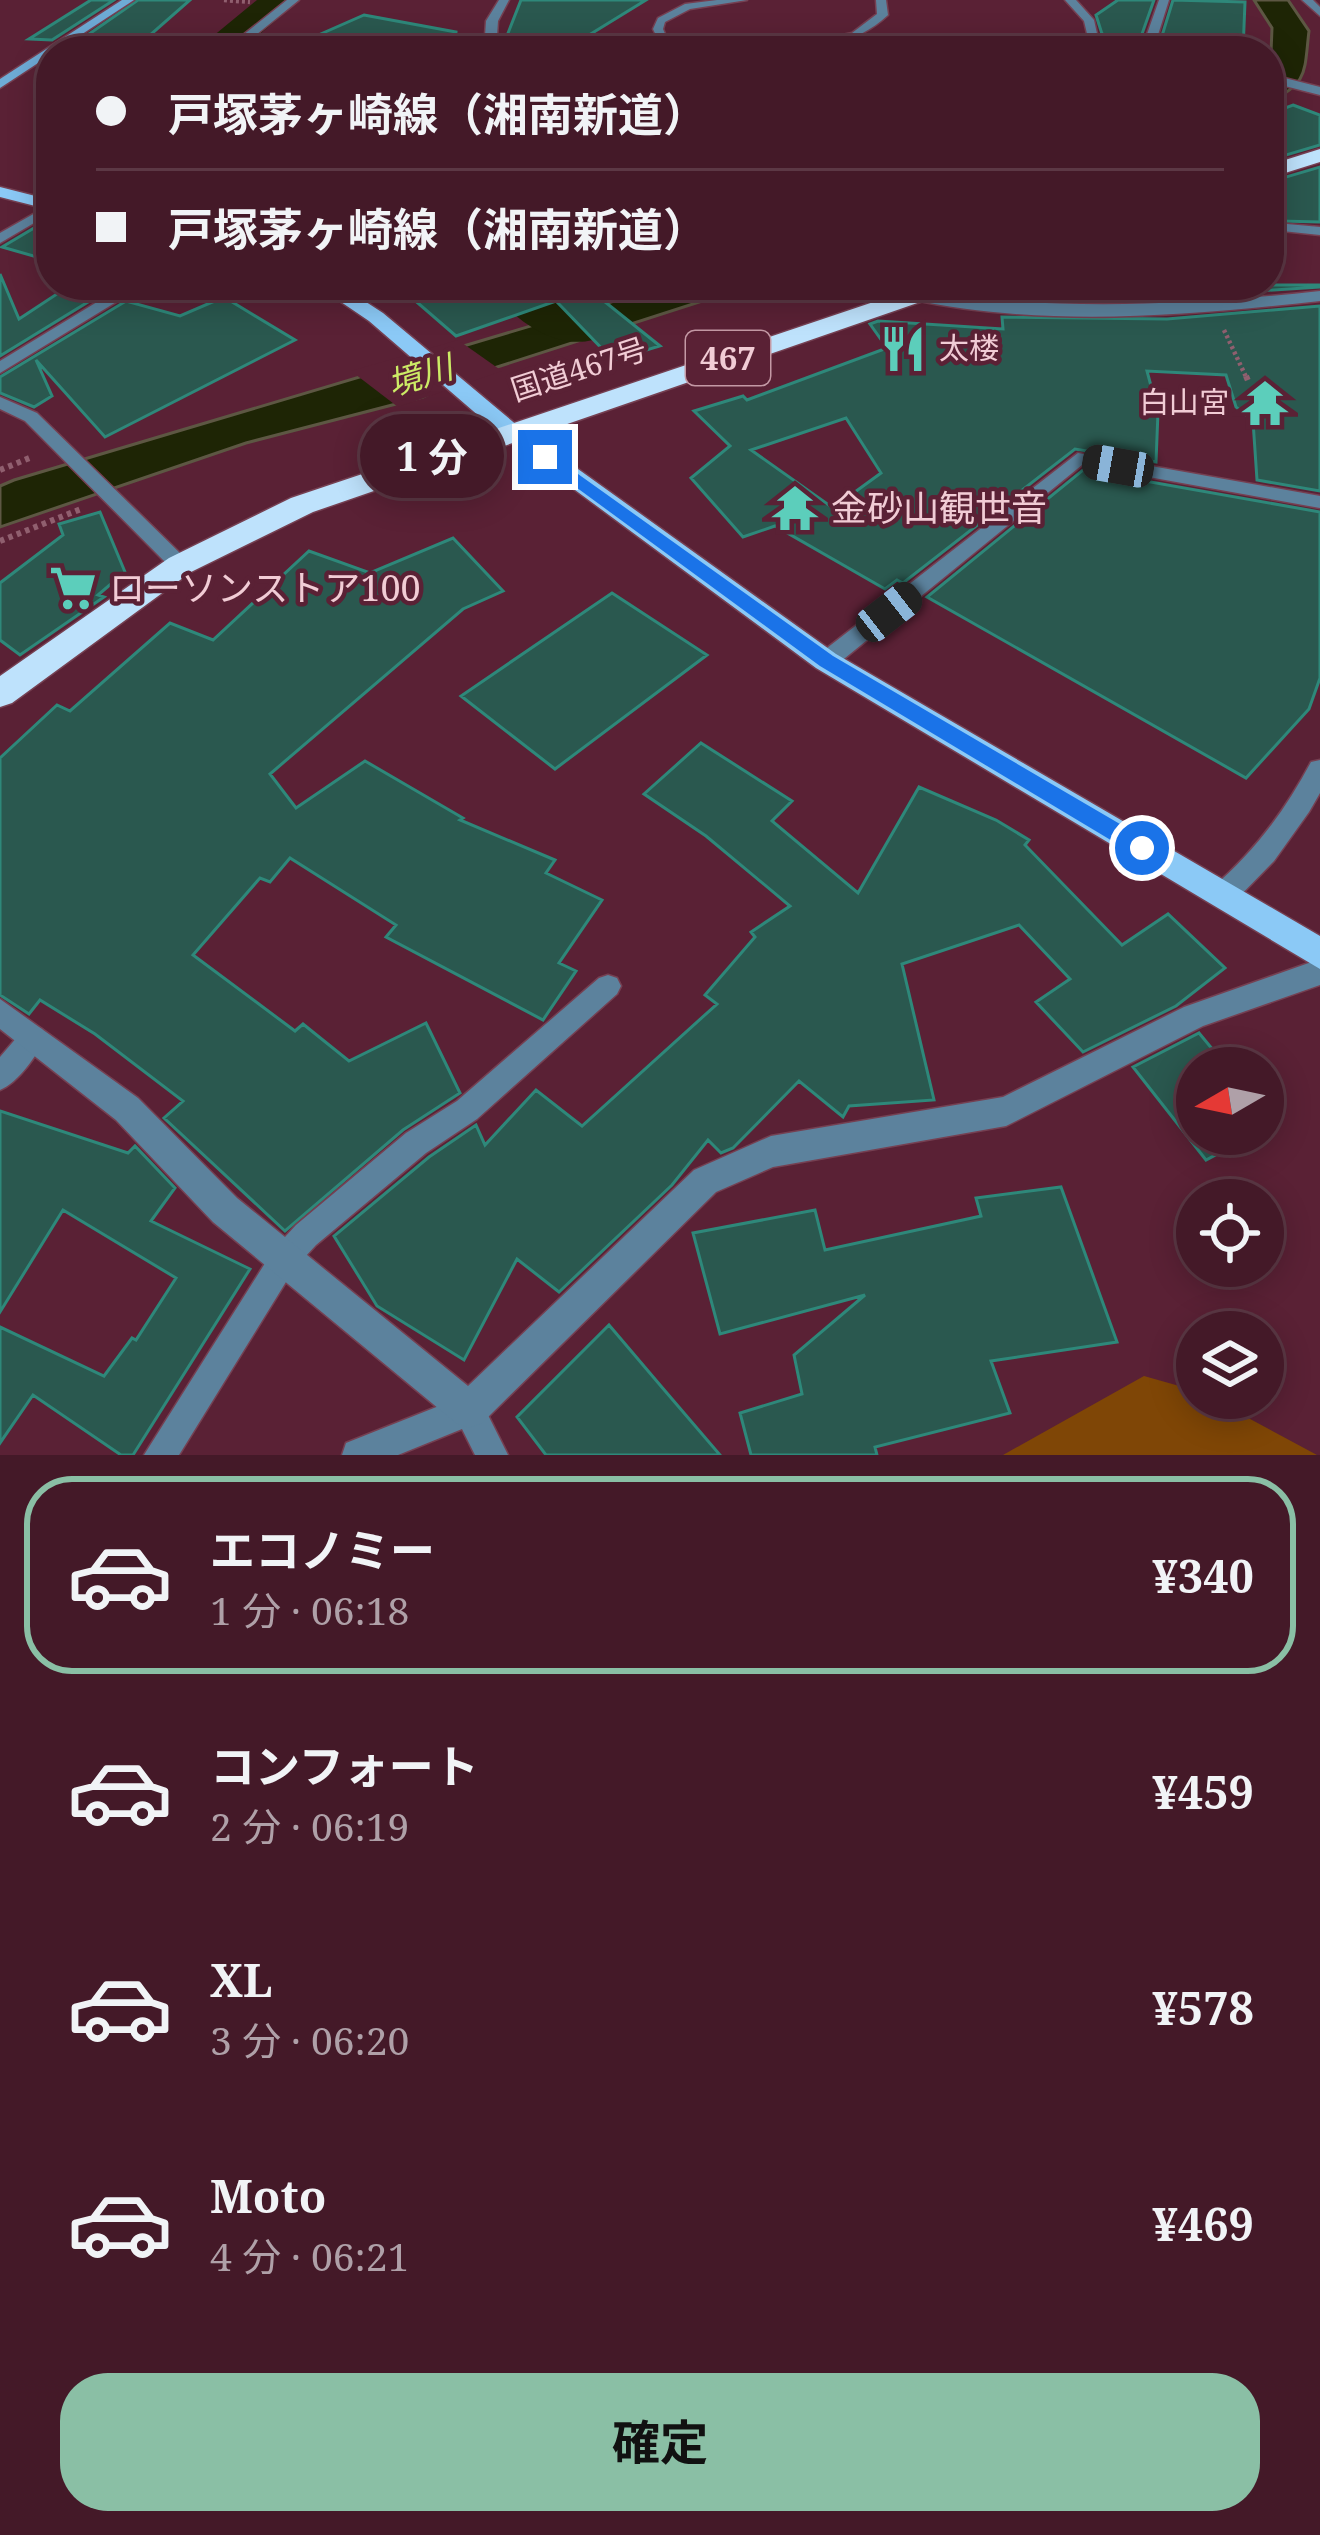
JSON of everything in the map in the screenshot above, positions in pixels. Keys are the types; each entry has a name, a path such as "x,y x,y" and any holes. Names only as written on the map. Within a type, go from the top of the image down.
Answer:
{"highway":[{"path":"1284,167 1320,154"},
{"name":"国道467号","path":"0,694 180,565 302,505 903,300"}],"main road":[{"path":"74,36 130,0"},
{"path":"0,84 36,61"},
{"path":"0,192 36,203"},
{"path":"357,300 510,431 826,661 1320,954"}],"street":[{"path":"248,36 294,0"},
{"path":"491,36 492,21 504,0"},
{"path":"856,36 883,15 881,0"},
{"path":"1070,0 1089,20 1092,36"},
{"path":"1150,0 1161,16"},
{"path":"1152,36 1164,0"},
{"path":"1307,0 1320,13"},
{"path":"1284,81 1319,89"},
{"path":"1284,299 1320,296"},
{"path":"0,368 111,300"},
{"path":"947,300 1002,307 1139,311 1272,300"},
{"path":"0,403 31,417 180,565"},
{"path":"826,661 1078,459 1320,502"},
{"path":"1222,896 1253,870 1302,805 1320,769"},
{"path":"0,1012 127,1109 225,1210 469,1410 705,1181 771,1152 1006,1111 1195,1016 1320,972"}],"lane":[{"path":"661,36 661,20 688,6 742,0"},
{"path":"0,239 36,216"},
{"path":"1287,228 1320,231"},
{"path":"160,1455 284,1259 343,1204 416,1143 467,1110 608,986"},
{"path":"0,1077 33,1037"},
{"path":"358,1455 469,1410 492,1455"}],"path":[{"path":"1235,353 1249,383"},
{"path":"0,541 110,498"}],"shaded area":[{"path":"1144,1376 1176,1385 1176,1419 1250,1419 1317,1455 1003,1455"}],"water":[{"path":"1254,0 1288,0 1309,31 1302,75 1284,93 1284,36 1272,36 1272,28"},
{"name":"境川","path":"618,300 705,300 463,378 423,397 246,443 0,527 0,486"}],"pier":[{"path":"458,340 502,371 398,407 351,371"}],"building":[{"path":"91,0 114,0 58,36 29,39"},
{"path":"138,0 190,0 149,36 86,36"},
{"path":"521,0 646,0 587,36 507,36"},
{"path":"1118,0 1154,0 1140,36 1102,34 1096,15"},
{"path":"1173,0 1245,2 1244,36 1162,36"},
{"path":"364,15 456,32 456,36 316,36"},
{"path":"1293,105 1320,115 1320,145 1284,156 1284,108"},
{"path":"1320,167 1320,222 1284,221 1284,178"},
{"path":"36,227 36,257 2,247"},
{"path":"0,274 19,319 48,300 91,300 0,356"},
{"path":"1284,285 1320,287 1284,289"},
{"path":"217,300 229,300 295,340 105,437 36,360 52,396 34,407 0,393 0,377 126,301 180,316"},
{"path":"414,300 603,300 660,346 613,360 556,301 456,336"},
{"path":"1320,306 1320,491 1257,480 1253,421 1236,407 1226,375 1147,371 1158,412 1156,462 1075,449 903,583 897,580 885,589 775,526 743,537 691,478 730,446 694,411 743,396 747,400 887,348 870,324 878,321 1003,329 1002,317 1167,319","holes":["846,418 881,473 833,508 751,450"]},
{"path":"1083,470 1320,512 1320,678 1309,709 1246,778 927,597"},
{"path":"100,512 125,572 98,595 104,597 20,655 0,640 0,583 63,535 59,524"},
{"path":"453,538 503,591 463,609 270,774 296,808 365,761 463,818 460,820 555,860 546,873 602,900 559,963 576,971 543,1020 386,937 396,925 290,858 270,882 260,878 193,955 295,1031 303,1024 349,1061 426,1023 460,1093 403,1130 285,1231 164,1118 183,1101 95,1034 40,1000 29,1014 0,995 0,758 57,705 70,711 170,623 213,640 309,551 370,573"},
{"path":"612,593 707,655 555,769 461,696"},
{"path":"701,743 792,801 772,821 858,893 919,787 996,820 1029,840 1025,845 1122,945 1168,914 1225,968 1176,1006 1083,1052 1036,1002 1070,979 1019,925 902,964 934,1100 849,1106 843,1117 799,1081 733,1148 721,1153 708,1140 672,1185 559,1292 517,1259 464,1360 377,1306 334,1236 429,1157 476,1125 485,1145 536,1090 582,1126 717,1004 705,995 755,937 751,932 790,906 706,836 644,794"},
{"path":"1199,1033 1211,1047 1176,1047 1176,1122 1133,1067"},
{"path":"0,1111 128,1153 135,1146 175,1188 151,1221 250,1269 133,1455 121,1455 33,1395 0,1443 0,1327 104,1376 132,1338 136,1340 176,1278 63,1210 0,1312"},
{"path":"1061,1187 1117,1342 991,1361 1010,1413 875,1447 877,1455 751,1455 740,1413 802,1394 794,1355 865,1295 720,1334 693,1233 815,1210 825,1250 981,1216 976,1198"},
{"path":"609,1325 720,1455 546,1455 517,1417"}],"waterway":[{"path":"234,36 281,0"},
{"path":"536,300 572,328"}],"place":[{"name":"太楼","path":"903,349"},
{"name":"白山宮","path":"1265,403"},
{"name":"金砂山観世音","path":"795,508"},
{"name":"ローソンストア100","path":"73,588"}],"route":[{"path":"545,457 826,661 1142,848"}]}
